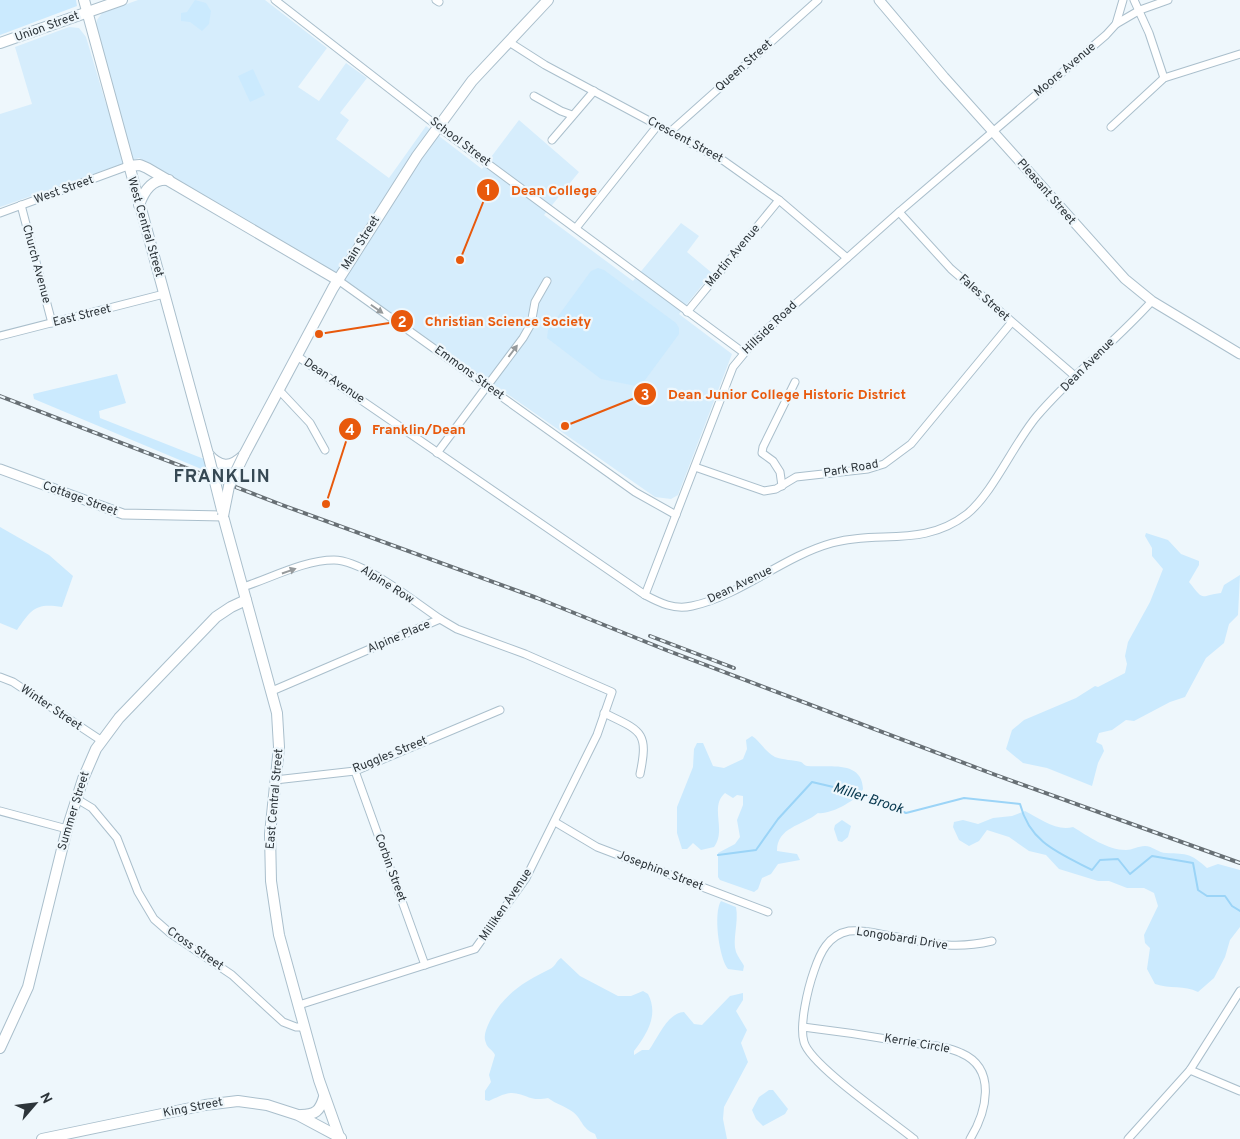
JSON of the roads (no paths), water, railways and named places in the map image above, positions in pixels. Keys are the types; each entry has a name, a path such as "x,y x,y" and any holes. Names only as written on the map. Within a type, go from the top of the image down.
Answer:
{"main road":[{"name":"West Central Street","path":"84,0 208,454 223,516"},
{"name":"Union Street","path":"0,43 122,0"},
{"name":"Main Street","path":"223,516 228,489 244,455 338,280 437,126 472,81 548,0"},
{"name":"Emmons Street","path":"128,166 143,166 338,280"},
{"path":"139,205 143,194 152,184 168,180"},
{"path":"208,454 218,464 227,466 234,464 244,455"},
{"name":"East Central Street","path":"223,516 272,691 279,731 270,834 271,881 279,935 324,1097 341,1138"},
{"name":"Summer Street","path":"0,1048 28,987 67,828 86,770 102,741 124,712 216,617 246,600"},
{"path":"298,1115 312,1115 318,1111 324,1097"},
{"name":"King Street","path":"42,1139 228,1101 251,1101 298,1115 341,1138"}],"street":[{"name":"School Street","path":"275,0 437,126 686,312 744,352"},
{"name":"Queen Street","path":"670,132 818,0"},
{"name":"Pleasant Street","path":"879,0 944,78 1085,237 1125,279 1152,301 1240,354"},
{"name":"Moore Avenue","path":"993,131 1106,35 1116,24 1123,0"},
{"path":"1134,0 1140,10 1164,78"},
{"path":"1116,24 1140,10 1168,0"},
{"name":"Crescent Street","path":"509,42 545,65 724,160 779,200 847,258"},
{"path":"1111,127 1164,78 1240,54"},
{"path":"552,140 572,114 594,91"},
{"path":"534,96 561,112 572,114"},
{"path":"576,228 658,125"},
{"name":"Hillside Road","path":"645,595 733,367 744,352 756,339 898,212 993,131"},
{"name":"West Street","path":"0,213 128,166"},
{"name":"Martin Avenue","path":"686,312 779,200"},
{"name":"Church Avenue","path":"21,206 52,323"},
{"name":"Fales Street","path":"898,212 951,269 1011,323 1076,377"},
{"name":"Emmons Street","path":"338,280 636,492 676,515"},
{"path":"437,453 523,338 531,324 535,302 548,281"},
{"name":"East Street","path":"0,336 164,294"},
{"name":"Dean Avenue","path":"296,356 645,595 665,606 689,607 721,597 814,548 861,538 892,538 929,532 949,524 974,506 1038,415 1152,301"},
{"name":"Park Road","path":"695,467 758,490 776,489 796,477 868,469 884,464 911,444 1011,323"},
{"path":"782,486 780,472 773,461 762,453 762,446 795,382"},
{"path":"279,390 310,423 325,450"},
{"name":"Cottage Street","path":"0,468 123,514 223,516"},
{"name":"Alpine Row","path":"243,587 303,566 338,560 358,567 381,579 440,619"},
{"name":"Alpine Place","path":"272,691 440,619 457,628 525,654 612,692"},
{"name":"Winter Street","path":"0,677 13,682 102,741"},
{"name":"Milliken Avenue","path":"299,1005 475,949 514,898 556,822 574,778 597,735 612,692"},
{"name":"Ruggles Street","path":"275,780 355,771 500,710"},
{"path":"604,713 634,728 643,738 645,750 640,774"},
{"name":"Corbin Street","path":"355,771 425,965"},
{"name":"Cross Street","path":"77,798 92,808 117,838 138,892 154,919 170,933 232,975 283,1022 296,1027 304,1027"},
{"path":"0,811 67,828"},
{"name":"Josephine Street","path":"556,822 597,847 768,912"},
{"name":"Longobardi Drive","path":"914,1139 815,1060 804,1044 803,1027 812,976 819,955 828,943 839,935 850,931 862,931 955,946 992,940"},
{"path":"1128,1139 1190,1070 1240,991"},
{"name":"Kerrie Circle","path":"803,1027 829,1029 935,1046 967,1056 978,1068 986,1090 985,1104 970,1139"},
{"path":"1190,1070 1240,1091"}],"waterway":[{"name":"Miller Brook","path":"718,855 756,850 778,819 812,782 859,793 906,813 964,798 1020,804 1025,817 1038,838 1057,852 1092,870 1100,860 1118,859 1130,874 1152,856 1193,863 1198,890 1207,896 1225,896 1232,906 1240,911"}],"railway":[{"path":"0,396 282,505 537,598 666,650 993,774 1240,863"},
{"path":"650,636 734,668"}],"place":[{"name":"Dean College","path":"460,260"},
{"name":"Christian Science Society","path":"319,334"},
{"name":"Dean Junior College Historic District","path":"565,426"},
{"name":"Franklin/Dean","path":"326,504"}],"district":[{"name":"FRANKLIN","path":"222,477"}]}
